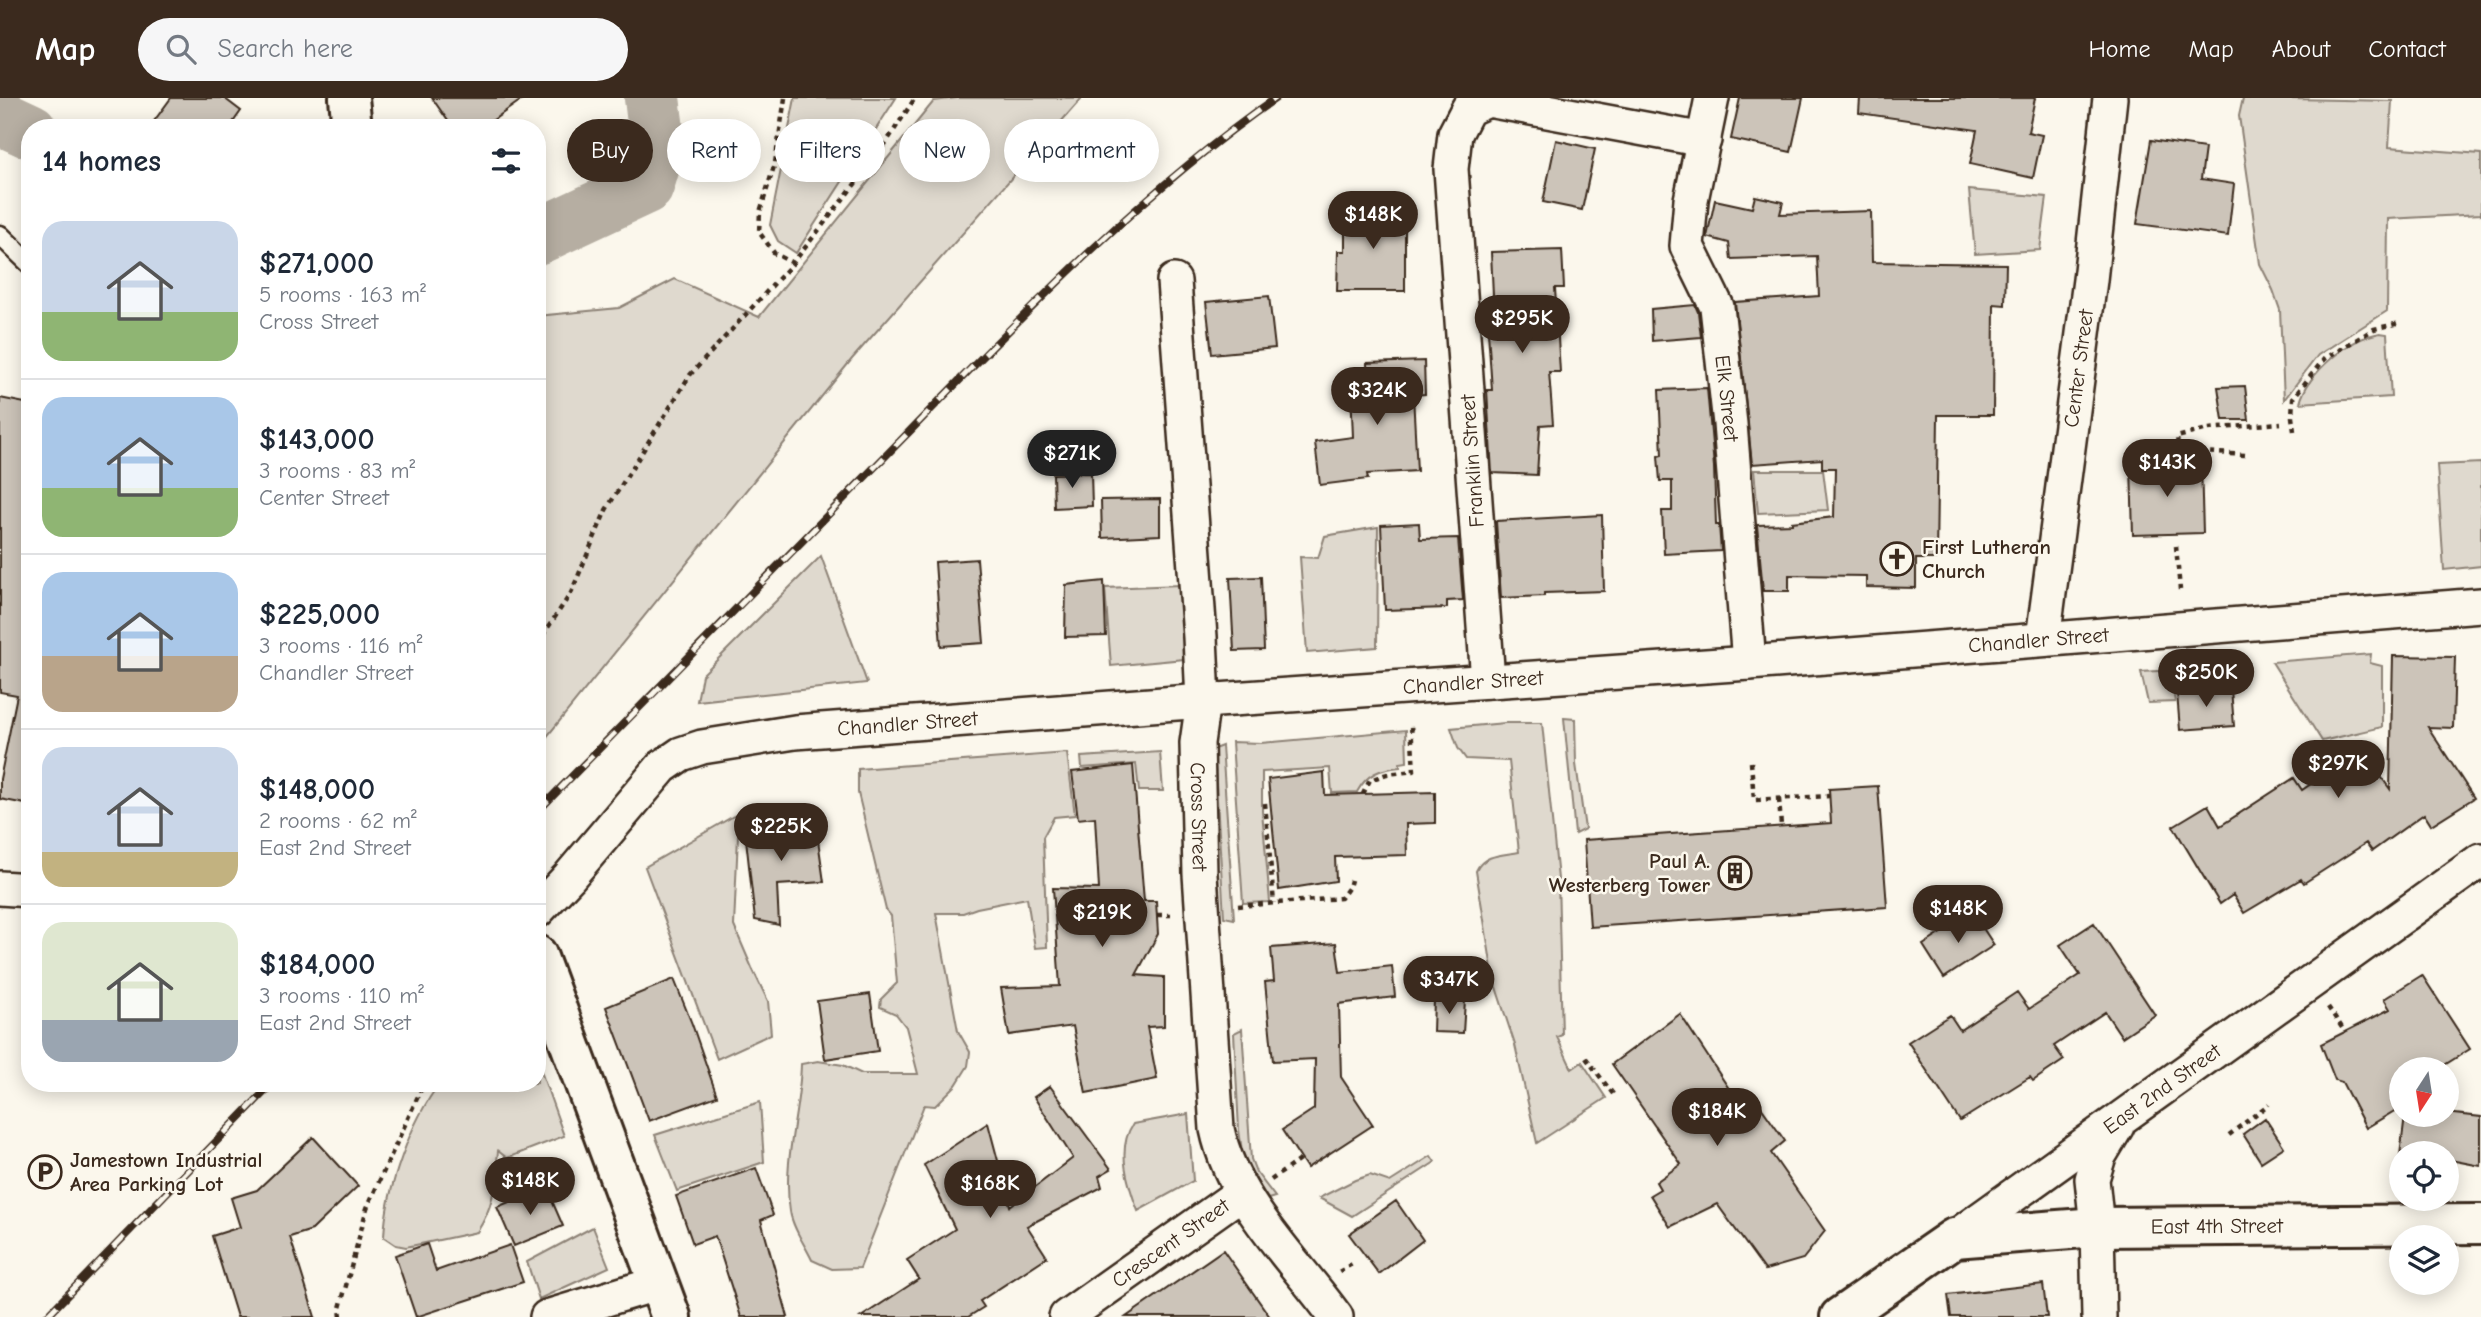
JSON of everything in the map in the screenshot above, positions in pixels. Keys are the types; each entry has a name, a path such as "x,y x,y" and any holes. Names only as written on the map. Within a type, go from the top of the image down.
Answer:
{"main road":[{"path":"349,98 351,119"},
{"path":"546,979 665,1300"},
{"name":"East 4th Street","path":"1954,1238 2097,1227 2481,1224"},
{"name":"East 2nd Street","path":"1840,1317 1954,1238"}],"street":[{"path":"1704,140 1712,98"},
{"name":"Center Street","path":"2043,639 2090,279 2110,98"},
{"name":"Franklin Street","path":"1488,681 1451,169 1455,134 1468,109 1488,100 1704,140"},
{"name":"Elk Street","path":"1704,140 1691,200 1686,246 1717,307 1730,425 1749,663"},
{"name":"Cross Street","path":"1174,281 1203,701 1197,743 1200,874 1217,1129 1222,1149 1256,1187 1336,1317"},
{"name":"Chandler Street","path":"546,901 662,767 681,754 702,747 795,732 1749,663 2481,605"},
{"name":"East 2nd Street","path":"1954,1238 2481,860"},
{"path":"0,888 21,889"},
{"path":"2099,1317 2097,1227 2092,1179 2099,1156 2122,1119"},
{"name":"Crescent Street","path":"1066,1317 1256,1187"},
{"path":"547,1317 665,1300"}],"lane":[{"path":"0,235 21,255"}],"path":[{"path":"785,98 775,163 760,212 759,232 775,254 793,263"},
{"path":"546,631 572,593 606,510 662,418 701,362 793,263 880,152 915,98"},
{"path":"2294,431 2293,398 2323,359 2374,329 2400,323"},
{"path":"2245,455 2190,451 2178,446 2177,437 2208,429 2281,423"},
{"path":"2176,546 2180,590"},
{"path":"1363,794 1370,780 1387,774 1414,772 1411,725"},
{"path":"1751,761 1754,800 1829,796"},
{"path":"1779,799 1781,826"},
{"path":"1265,803 1274,903"},
{"path":"1238,906 1341,898 1351,880"},
{"path":"2328,1007 2345,1032"},
{"path":"1586,1058 1616,1098"},
{"path":"341,1317 340,1308 367,1208 420,1092"},
{"path":"2229,1135 2269,1104"},
{"path":"1256,1187 1301,1159"},
{"path":"1336,1274 1355,1262"}],"shaded area":[{"path":"795,98 896,98 882,119 791,119"},
{"path":"958,98 1082,98 1063,119 1004,119 1004,182 1008,182 852,359 546,738 546,315 619,308 675,279 759,317 868,182 885,182 885,161 899,144 899,182 990,182 990,119 919,119 934,101"},
{"path":"2243,98 2392,101 2389,147 2481,154 2481,214 2388,219 2387,311 2318,355 2284,400 2280,310 2260,264 2239,116"},
{"path":"778,182 842,182 796,253 778,241 770,225"},
{"path":"1969,190 2047,197 2040,250 1975,254"},
{"path":"2380,333 2387,334 2391,397 2300,403 2311,380 2331,359 2355,342"},
{"path":"2481,463 2481,566 2444,570 2437,465"},
{"path":"1754,470 1823,470 1828,510 1758,513"},
{"path":"1378,527 1377,647 1307,653 1300,557 1318,558 1325,536"},
{"path":"821,556 867,683 697,701 702,675"},
{"path":"1180,585 1184,659 1111,666 1105,588"},
{"path":"2371,654 2370,663 2382,666 2382,727 2322,741 2272,662"},
{"path":"2211,668 2213,686 2177,685 2173,689 2175,702 2148,703 2141,672"},
{"path":"1564,718 1575,719 1576,764 1585,829 1575,834"},
{"path":"1542,723 1558,879 1562,1035 1557,1037 1572,1069 1582,1062 1606,1098 1537,1143 1515,1045 1494,981 1476,871 1479,865 1489,858 1519,852 1509,761 1466,759 1458,748 1451,728"},
{"path":"1406,730 1407,762 1400,763 1400,767 1374,774 1357,792 1332,793 1330,768 1262,772 1262,811 1270,902 1243,903 1232,742 1261,743"},
{"path":"1222,746 1234,919 1224,917 1214,749"},
{"path":"1160,752 1163,791 1139,791 1136,764 1082,768 1081,757"},
{"path":"1067,753 1075,815 1054,817 1043,837 1047,947 1035,948 1027,898 963,913 936,913 958,1031 970,1052 968,1066 956,1085 935,1106 924,1105 860,1268 832,1269 812,1260 793,1223 788,1192 801,1064 818,1061 843,1065 862,1074 918,1074 906,1027 896,1014 880,1007 881,999 897,983 891,916 886,910 858,793 858,769"},
{"path":"739,813 734,926 768,1001 771,1034 717,1059 645,867"},
{"path":"1242,1029 1251,1159 1256,1172 1275,1197 1268,1199 1254,1176 1244,1166 1239,1130 1234,1033"},
{"path":"546,1085 564,1136 507,1158 498,1151 491,1203 477,1232 406,1247 396,1245 384,1237 386,1218 402,1156 433,1092 546,1092"},
{"path":"760,1102 764,1162 677,1191 655,1135"},
{"path":"1188,1114 1193,1181 1138,1211 1124,1156 1125,1144 1133,1124"},
{"path":"1431,1156 1435,1162 1352,1216 1319,1198 1370,1175 1390,1182"},
{"path":"593,1227 609,1267 539,1299 527,1262"}],"building":[{"path":"171,98 224,98 241,111 235,119 156,119"},
{"path":"432,98 524,98 495,119 447,119"},
{"path":"1740,98 1803,98 1791,152 1731,139"},
{"path":"1860,98 2035,98 2028,132 2042,135 2033,178 1970,164 1977,130 1859,113"},
{"path":"1556,140 1595,149 1582,210 1543,202"},
{"path":"2151,140 2205,148 2201,179 2234,184 2228,236 2137,224"},
{"path":"1755,196 1783,202 1780,214 1871,211 1872,262 2006,264 2005,305 1994,304 1993,415 1938,415 1936,559 1916,559 1916,588 1866,587 1866,576 1789,575 1789,591 1763,591 1757,525 1792,524 1834,517 1835,468 1822,468 1822,459 1752,464 1735,302 1819,296 1817,256 1731,259 1729,243 1707,237 1715,200 1752,208"},
{"path":"1345,209 1405,210 1405,291 1337,291 1338,251 1345,251"},
{"path":"1562,250 1564,288 1555,288 1560,372 1549,372 1553,424 1540,425 1537,475 1492,473 1487,390 1492,390 1487,317 1494,317 1491,252"},
{"path":"1269,296 1275,348 1212,354 1206,302"},
{"path":"1695,305 1701,337 1652,341 1651,309"},
{"path":"1424,361 1425,394 1413,395 1417,471 1367,474 1368,479 1320,485 1315,442 1353,437 1351,388 1368,387 1367,363"},
{"path":"2245,386 2249,420 2223,420 2218,387"},
{"path":"1707,388 1716,525 1719,525 1721,551 1664,554 1662,511 1672,511 1672,481 1660,481 1658,456 1662,455 1659,390"},
{"path":"0,398 21,402 21,803 0,799 0,779 17,695 0,692"},
{"path":"2201,463 2203,533 2133,535 2131,465"},
{"path":"1091,473 1092,506 1054,508 1053,474"},
{"path":"1160,499 1160,535 1102,538 1101,500"},
{"path":"1602,515 1604,591 1501,598 1496,521"},
{"path":"1419,523 1420,539 1458,538 1463,600 1447,601 1447,608 1385,610 1381,525"},
{"path":"977,559 984,643 941,646 935,562"},
{"path":"1261,577 1264,650 1234,651 1230,578"},
{"path":"1104,581 1106,636 1065,637 1066,585"},
{"path":"2393,656 2455,657 2453,728 2428,727 2474,798 2431,825 2424,814 2372,851 2366,843 2304,883 2301,879 2244,913 2233,895 2220,904 2173,826 2208,805 2220,826 2294,778 2302,790 2361,749 2390,789"},
{"path":"2231,689 2234,726 2180,730 2177,693"},
{"path":"1133,765 1144,901 1156,901 1158,934 1136,975 1164,977 1164,1026 1147,1027 1157,1079 1086,1093 1073,1026 1009,1035 1001,988 1060,986 1053,888 1099,889 1095,817 1078,819 1072,772"},
{"path":"1324,772 1325,795 1435,792 1435,823 1406,824 1407,855 1335,857 1336,881 1279,890 1268,779"},
{"name":"Paul A. Westerberg Tower","path":"1878,786 1887,907 1590,927 1584,840 1831,823 1829,789"},
{"path":"815,819 824,882 777,885 779,925 755,920 745,830"},
{"path":"1973,913 1994,945 1944,978 1923,945"},
{"path":"2094,923 2155,1015 2122,1037 2105,1012 2054,1046 2064,1060 2033,1081 2030,1077 1960,1121 1908,1042 1950,1015 1960,1030 2017,992 2029,1009 2080,975 2060,945"},
{"path":"1336,943 1340,972 1392,966 1395,997 1339,1004 1341,1077 1373,1125 1307,1168 1282,1130 1314,1109 1315,1059 1273,1061 1265,982 1274,981 1271,948"},
{"path":"2422,975 2470,1049 2457,1057 2389,1057 2389,1114 2366,1128 2342,1082 2335,1080 2321,1044 2390,1009 2384,999"},
{"path":"674,979 717,1096 649,1121 606,1007"},
{"path":"870,994 878,1051 825,1059 817,1001"},
{"path":"1434,999 1465,1000 1463,1033 1433,1032"},
{"path":"1680,1014 1743,1110 1756,1100 1785,1141 1771,1153 1825,1231 1803,1259 1765,1270 1717,1204 1670,1227 1650,1195 1660,1189 1656,1182 1681,1164 1612,1064"},
{"path":"1050,1086 1111,1169 1099,1176 1102,1187 1027,1226 1047,1257 980,1301 984,1307 968,1317 861,1317 919,1279 907,1260 955,1229 924,1165 988,1123 1010,1206 1073,1158 1034,1097"},
{"path":"2459,1114 2481,1117 2481,1166 2459,1162 2459,1141 2402,1141 2404,1127 2459,1127"},
{"path":"2265,1118 2284,1147 2261,1162 2243,1134"},
{"path":"313,1137 358,1186 312,1230 290,1237 315,1317 237,1317 212,1236 240,1227 231,1198 257,1190"},
{"path":"756,1168 773,1215 761,1220 788,1317 741,1317 715,1236 693,1244 676,1196"},
{"path":"546,1187 563,1226 514,1246 497,1207"},
{"path":"1396,1201 1423,1240 1379,1274 1349,1234"},
{"path":"427,1244 436,1271 510,1245 523,1282 416,1317 395,1255"},
{"path":"1223,1250 1270,1317 1126,1317"},
{"path":"2043,1284 2047,1317 1951,1317 1948,1295"}],"waterway":[{"path":"546,233 646,186 658,146 652,98"},
{"path":"0,117 21,127"}],"railway":[{"path":"546,803 1038,301 1177,174 1276,98"},
{"path":"46,1317 264,1092"}],"place":[{"name":"First Lutheran Church","path":"1897,559"},
{"name":"Paul A. Westerberg Tower","path":"1735,873"},
{"name":"Jamestown Industrial Area Parking Lot","path":"45,1172"}]}
